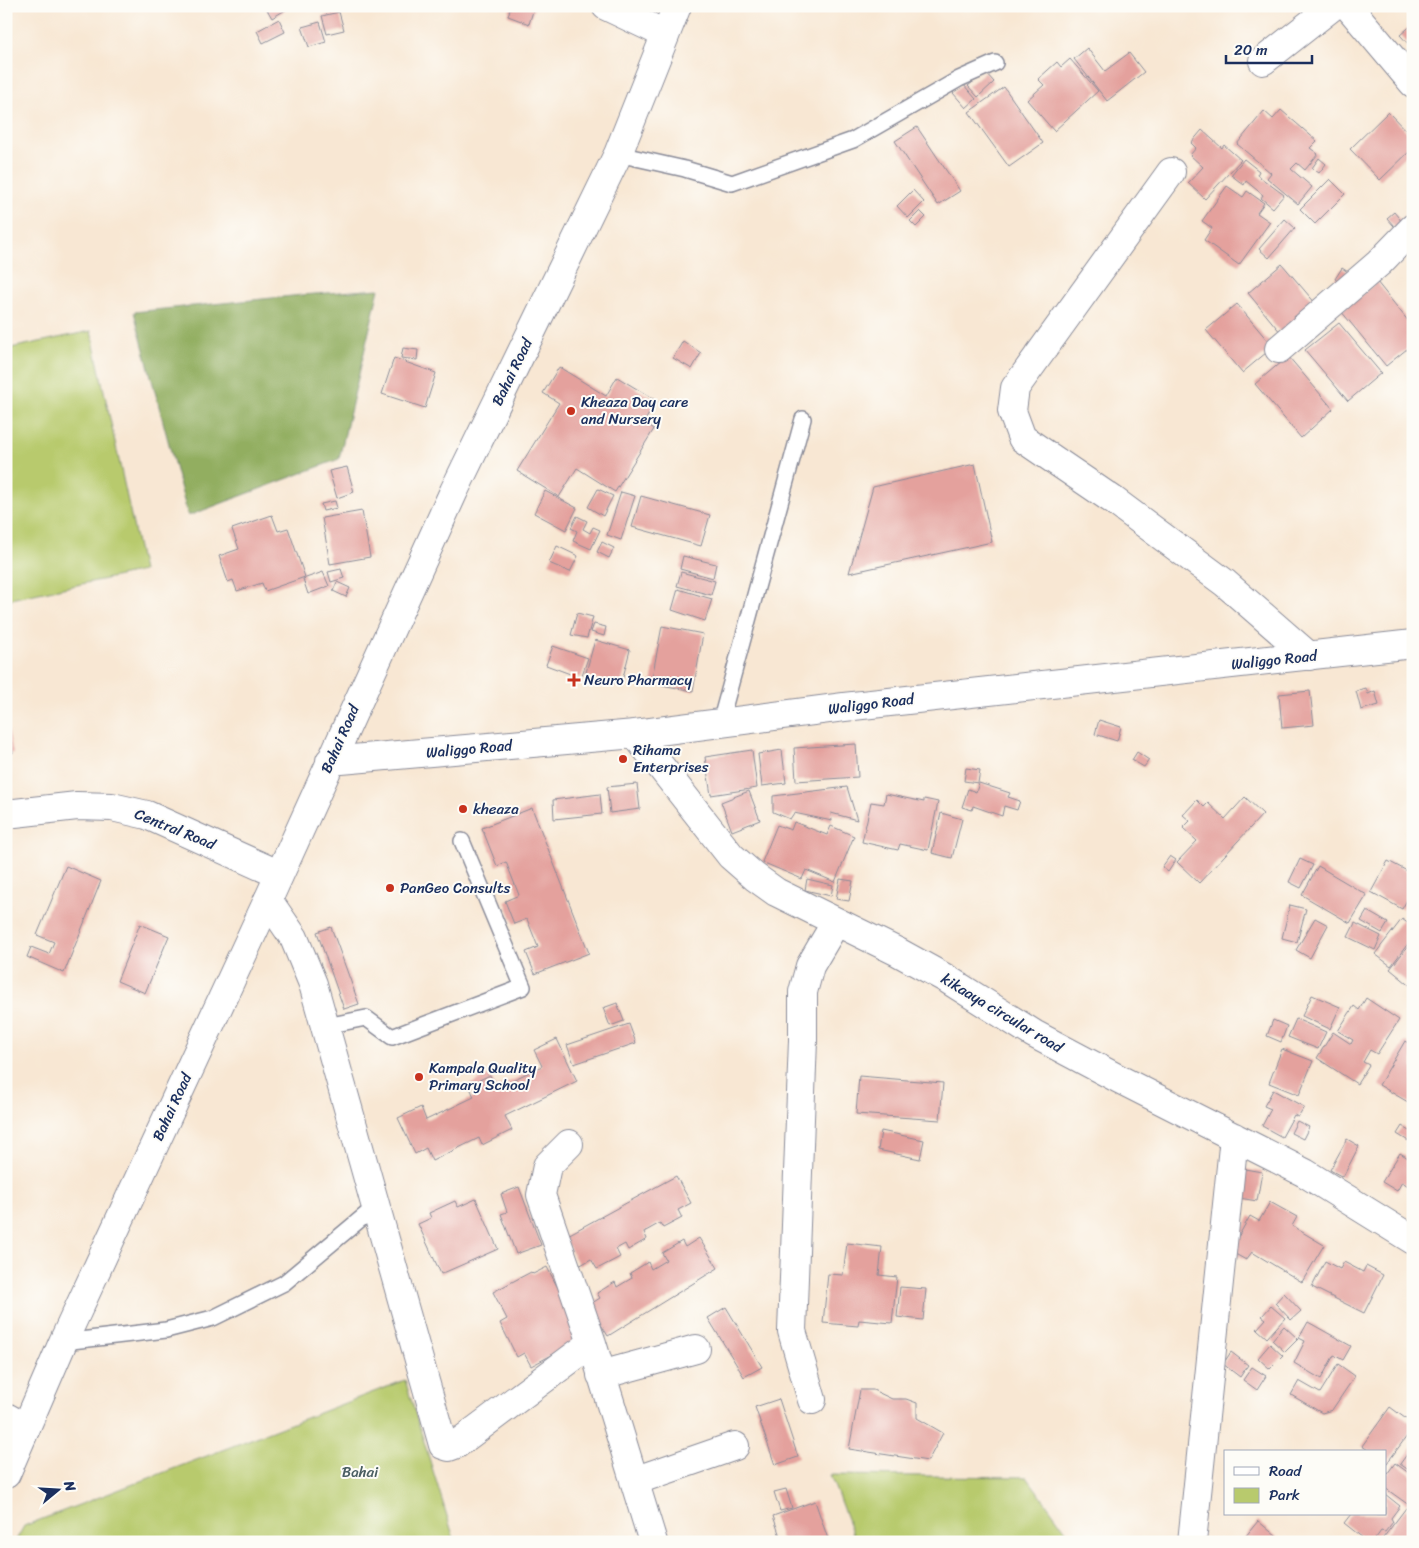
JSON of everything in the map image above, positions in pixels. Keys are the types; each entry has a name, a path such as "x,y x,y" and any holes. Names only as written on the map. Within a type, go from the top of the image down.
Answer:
{"street":[{"path":"606,6 665,34"},
{"name":"Bahai Road","path":"6,1474 16,1423 63,1342 268,900 278,874 454,491 618,154 677,6"},
{"path":"1263,61 1332,6"},
{"path":"1348,6 1413,83"},
{"path":"1171,172 1015,388 1012,411 1022,438 1113,500 1225,583 1309,656"},
{"path":"1280,349 1379,263 1413,228"},
{"name":"Waliggo Road","path":"330,761 635,734 844,707 1413,644"},
{"name":"kikaaya circular road","path":"635,734 731,856 776,892 898,952 1034,1034 1305,1173 1413,1240"},
{"name":"Central Road","path":"6,814 77,806 112,807 147,815 278,874"},
{"path":"268,900 294,938 313,984 443,1445 450,1447 457,1444 592,1343"},
{"path":"812,1400 792,1331 803,1040 803,992 810,966 836,922"},
{"path":"1192,1542 1234,1137"},
{"path":"569,1144 547,1166 541,1195 592,1343 653,1542"},
{"path":"602,1375 696,1349"},
{"path":"634,1481 735,1446"}],"lane":[{"path":"618,154 685,169 732,183 853,140 959,79 995,63"},
{"path":"720,723 802,419"},
{"path":"326,1026 366,1018 392,1037 522,986 462,841"},
{"path":"63,1342 166,1330 213,1318 284,1283 375,1207"}],"green space":[{"path":"379,289 339,459 188,516 134,312"},
{"path":"91,331 143,571 6,600 6,349"},
{"name":"Bahai","path":"405,1380 455,1542 15,1542 24,1526"},
{"path":"830,1475 1027,1477 1074,1542 856,1542"}],"building":[{"path":"265,6 292,6 272,18"},
{"path":"511,6 529,6 534,8 529,24 508,16"},
{"path":"339,12 344,30 327,34 322,16"},
{"path":"279,19 285,32 263,43 257,31"},
{"path":"320,22 326,42 309,47 302,27"},
{"path":"1413,24 1413,49 1400,35"},
{"path":"1087,48 1105,71 1129,53 1144,72 1107,101 1074,59"},
{"path":"1070,59 1098,91 1054,131 1027,100 1044,85 1038,79 1057,62 1061,67"},
{"path":"985,72 994,82 978,97 968,86"},
{"path":"963,84 976,99 966,108 953,93"},
{"path":"1004,87 1043,143 1009,167 969,112"},
{"path":"1281,110 1317,141 1310,148 1318,154 1305,170 1297,163 1291,169 1312,187 1298,204 1267,178 1271,173 1237,144 1264,111 1273,119"},
{"path":"1388,112 1413,138 1413,148 1380,180 1350,149"},
{"path":"917,127 960,191 938,205 895,141"},
{"path":"1202,130 1222,148 1224,145 1241,160 1205,199 1188,183 1203,167 1190,155 1196,148 1191,143"},
{"path":"1319,158 1326,164 1319,173 1312,168"},
{"path":"1244,159 1259,171 1257,175 1284,195 1273,208 1261,198 1263,195 1246,181 1244,185 1231,175"},
{"path":"1330,179 1345,194 1315,224 1300,209"},
{"path":"1227,186 1243,197 1247,191 1264,203 1257,213 1270,222 1239,265 1204,240 1212,228 1202,221"},
{"path":"913,190 924,202 908,218 897,206"},
{"path":"920,211 926,217 916,227 910,221"},
{"path":"1394,212 1407,228 1400,233 1387,218"},
{"path":"1285,219 1295,228 1269,258 1259,249"},
{"path":"1282,264 1316,304 1281,333 1248,293"},
{"path":"1342,268 1348,272 1341,284 1335,279"},
{"path":"1377,282 1413,327 1413,344 1386,366 1341,311"},
{"path":"1237,304 1273,347 1242,373 1206,330"},
{"path":"1339,323 1381,373 1348,401 1305,350"},
{"path":"683,341 701,353 692,369 673,358"},
{"path":"403,348 418,350 417,360 401,358"},
{"path":"1288,356 1333,409 1301,438 1255,384"},
{"path":"394,358 436,373 425,408 382,394"},
{"path":"559,367 606,396 617,377 657,401 644,422 654,429 615,492 577,468 559,497 517,471 559,403 543,393"},
{"path":"975,464 992,542 849,573 873,487"},
{"path":"347,467 354,492 337,498 329,471"},
{"path":"598,489 613,496 603,516 588,507"},
{"path":"545,491 577,508 566,530 534,513"},
{"path":"621,492 635,496 621,540 607,535"},
{"path":"641,496 710,515 701,546 632,527"},
{"path":"335,501 337,508 323,511 321,504"},
{"path":"362,511 370,557 330,564 322,518"},
{"path":"272,515 278,531 288,528 305,577 265,591 262,583 237,591 233,580 228,582 219,556 239,549 232,529"},
{"path":"577,516 587,521 583,529 590,533 593,527 600,530 591,549 573,541 577,531 571,528"},
{"path":"602,542 614,548 609,558 597,552"},
{"path":"557,546 578,556 570,572 549,563"},
{"path":"683,556 716,564 713,578 680,569"},
{"path":"341,569 344,578 331,582 328,572"},
{"path":"323,572 329,586 308,594 303,579"},
{"path":"681,572 715,581 711,595 677,586"},
{"path":"337,582 350,588 346,597 333,591"},
{"path":"678,589 712,599 705,621 672,610"},
{"path":"577,613 593,617 587,638 571,635"},
{"path":"594,624 606,627 604,636 591,632"},
{"path":"662,626 703,634 693,691 651,683"},
{"path":"595,640 630,650 621,685 585,676"},
{"path":"553,646 588,658 581,678 546,665"},
{"path":"1366,688 1368,694 1375,691 1379,705 1361,710 1356,691"},
{"path":"1310,691 1314,725 1282,728 1279,694"},
{"path":"6,720 13,753 6,754"},
{"path":"1099,720 1121,727 1117,741 1095,734"},
{"path":"856,744 858,777 796,781 794,748"},
{"path":"752,750 757,788 711,795 705,757"},
{"path":"782,750 786,783 762,786 758,754"},
{"path":"1137,752 1149,760 1144,767 1132,760"},
{"path":"966,768 980,770 978,783 964,781"},
{"path":"979,783 1010,793 1008,797 1020,801 1017,810 1004,806 1002,816 973,806 972,810 962,807 968,789 976,792"},
{"path":"637,784 640,809 610,813 607,787"},
{"path":"847,787 857,820 831,813 832,821 794,813 790,819 773,812 773,796"},
{"path":"749,791 760,820 732,831 721,802"},
{"path":"600,794 602,814 554,819 553,800"},
{"path":"886,794 924,802 924,799 938,802 928,850 900,844 898,850 862,842 871,802 884,804"},
{"path":"1245,797 1263,814 1199,883 1177,862 1197,841 1183,828 1190,821 1183,815 1197,800 1204,807 1208,803 1225,819"},
{"path":"532,808 589,953 535,974 526,952 538,947 527,919 514,924 505,901 519,895 506,862 497,866 482,828"},
{"path":"941,813 962,819 952,858 932,853"},
{"path":"794,822 827,835 831,826 854,836 835,882 806,870 802,879 762,862 777,825 791,830"},
{"path":"1170,856 1176,860 1168,872 1162,867"},
{"path":"1300,859 1313,865 1301,888 1289,882"},
{"path":"1388,861 1413,874 1413,889 1402,909 1371,892"},
{"path":"66,866 101,881 64,973 27,957 31,947 49,954 54,942 37,935"},
{"path":"1318,866 1367,895 1350,923 1302,895"},
{"path":"807,879 833,885 831,896 805,890"},
{"path":"840,879 853,881 849,901 836,899"},
{"path":"1290,905 1306,909 1297,942 1282,938"},
{"path":"1367,911 1388,923 1382,933 1361,921"},
{"path":"1315,918 1328,925 1310,958 1296,950"},
{"path":"1402,919 1413,927 1413,937 1391,966 1375,954"},
{"path":"1355,923 1381,936 1375,950 1348,937"},
{"path":"140,924 169,936 145,993 117,981"},
{"path":"331,927 359,1004 344,1009 317,932"},
{"path":"1413,940 1413,988 1390,969"},
{"path":"1312,995 1340,1007 1330,1029 1302,1016"},
{"path":"1366,998 1399,1020 1377,1054 1370,1050 1363,1062 1369,1065 1357,1084 1317,1058 1333,1032 1351,1044 1353,1040 1338,1031 1354,1006 1359,1010"},
{"path":"617,1003 624,1021 610,1026 603,1008"},
{"path":"1296,1019 1326,1032 1318,1049 1288,1037"},
{"path":"1273,1020 1287,1026 1281,1042 1267,1036"},
{"path":"629,1024 636,1043 574,1064 567,1045"},
{"path":"557,1039 577,1081 505,1116 512,1130 482,1145 479,1138 432,1161 426,1148 415,1154 398,1118 421,1107 426,1120 474,1097 469,1085 490,1075 496,1088 542,1066 534,1050"},
{"path":"1405,1041 1413,1046 1413,1105 1379,1085"},
{"path":"1282,1049 1313,1061 1299,1095 1269,1083"},
{"path":"859,1076 943,1083 940,1120 856,1114"},
{"path":"1273,1090 1304,1107 1298,1117 1294,1115 1282,1137 1262,1126 1271,1109 1264,1106"},
{"path":"1297,1121 1309,1127 1303,1139 1291,1133"},
{"path":"1402,1126 1413,1133 1413,1138 1410,1142 1397,1134"},
{"path":"881,1131 924,1140 920,1159 878,1150"},
{"path":"1347,1139 1359,1146 1343,1177 1330,1170"},
{"path":"1400,1153 1413,1161 1413,1189 1402,1182 1397,1191 1382,1182"},
{"path":"1239,1168 1262,1172 1257,1201 1233,1197"},
{"path":"676,1176 691,1203 678,1210 682,1218 663,1228 660,1223 644,1232 647,1239 628,1250 625,1244 616,1249 620,1257 597,1269 591,1259 579,1266 564,1237"},
{"path":"519,1187 541,1245 516,1254 501,1214 507,1212 501,1194"},
{"path":"476,1199 498,1249 441,1274 418,1224 431,1218 429,1213 455,1201 458,1207"},
{"path":"1270,1202 1297,1217 1292,1226 1324,1245 1302,1282 1252,1252 1246,1260 1230,1251 1250,1216 1259,1221"},
{"path":"699,1238 718,1268 608,1336 589,1305 600,1298 597,1293 615,1282 617,1287 632,1278 630,1273 648,1262 651,1269 666,1260 662,1253 682,1241 685,1247"},
{"path":"847,1243 882,1247 879,1275 897,1277 892,1323 859,1320 858,1326 823,1323 828,1274 843,1275"},
{"path":"1325,1261 1340,1269 1344,1262 1363,1272 1366,1266 1383,1275 1364,1313 1312,1287"},
{"path":"547,1267 584,1338 531,1366 524,1353 517,1357 500,1323 507,1319 493,1292 531,1272 533,1274"},
{"path":"900,1287 926,1289 923,1320 897,1317"},
{"path":"1284,1293 1301,1311 1291,1320 1275,1303"},
{"path":"1271,1306 1285,1318 1267,1338 1257,1329 1266,1319 1262,1316"},
{"path":"726,1307 762,1367 744,1377 708,1318"},
{"path":"1308,1322 1351,1346 1343,1360 1334,1355 1321,1379 1294,1363 1305,1341 1299,1338"},
{"path":"1284,1326 1298,1339 1285,1352 1272,1340"},
{"path":"1270,1344 1283,1356 1270,1369 1258,1358"},
{"path":"1231,1352 1248,1365 1240,1377 1223,1364"},
{"path":"1338,1364 1355,1376 1332,1410 1322,1413 1291,1395 1299,1381 1320,1393"},
{"path":"1252,1367 1266,1376 1257,1390 1243,1380"},
{"path":"860,1390 873,1390 892,1399 906,1399 917,1403 917,1418 943,1433 928,1461 849,1449"},
{"path":"779,1399 798,1457 775,1465 755,1407"},
{"path":"1390,1407 1413,1424 1413,1428 1387,1463 1386,1450 1368,1450 1362,1446"},
{"path":"1413,1446 1413,1473 1400,1464"},
{"path":"1395,1463 1413,1476 1413,1508 1386,1489 1386,1476"},
{"path":"786,1489 792,1508 780,1511 774,1492"},
{"path":"1386,1495 1400,1506 1391,1518 1393,1522 1385,1532 1381,1531 1373,1542 1368,1542 1344,1523 1349,1516 1386,1516"},
{"path":"815,1501 829,1542 782,1542 773,1516"},
{"path":"1406,1508 1413,1513 1413,1542 1380,1542"},
{"path":"1258,1521 1283,1542 1241,1542"}],"place":[{"name":"Kheaza Day care and Nursery","path":"571,411"},
{"name":"Neuro Pharmacy","path":"574,680"},
{"name":"Rihama Enterprises","path":"623,759"},
{"name":"kheaza","path":"463,809"},
{"name":"PanGeo Consults","path":"390,888"},
{"name":"Kampala Quality Primary School","path":"419,1077"}]}
